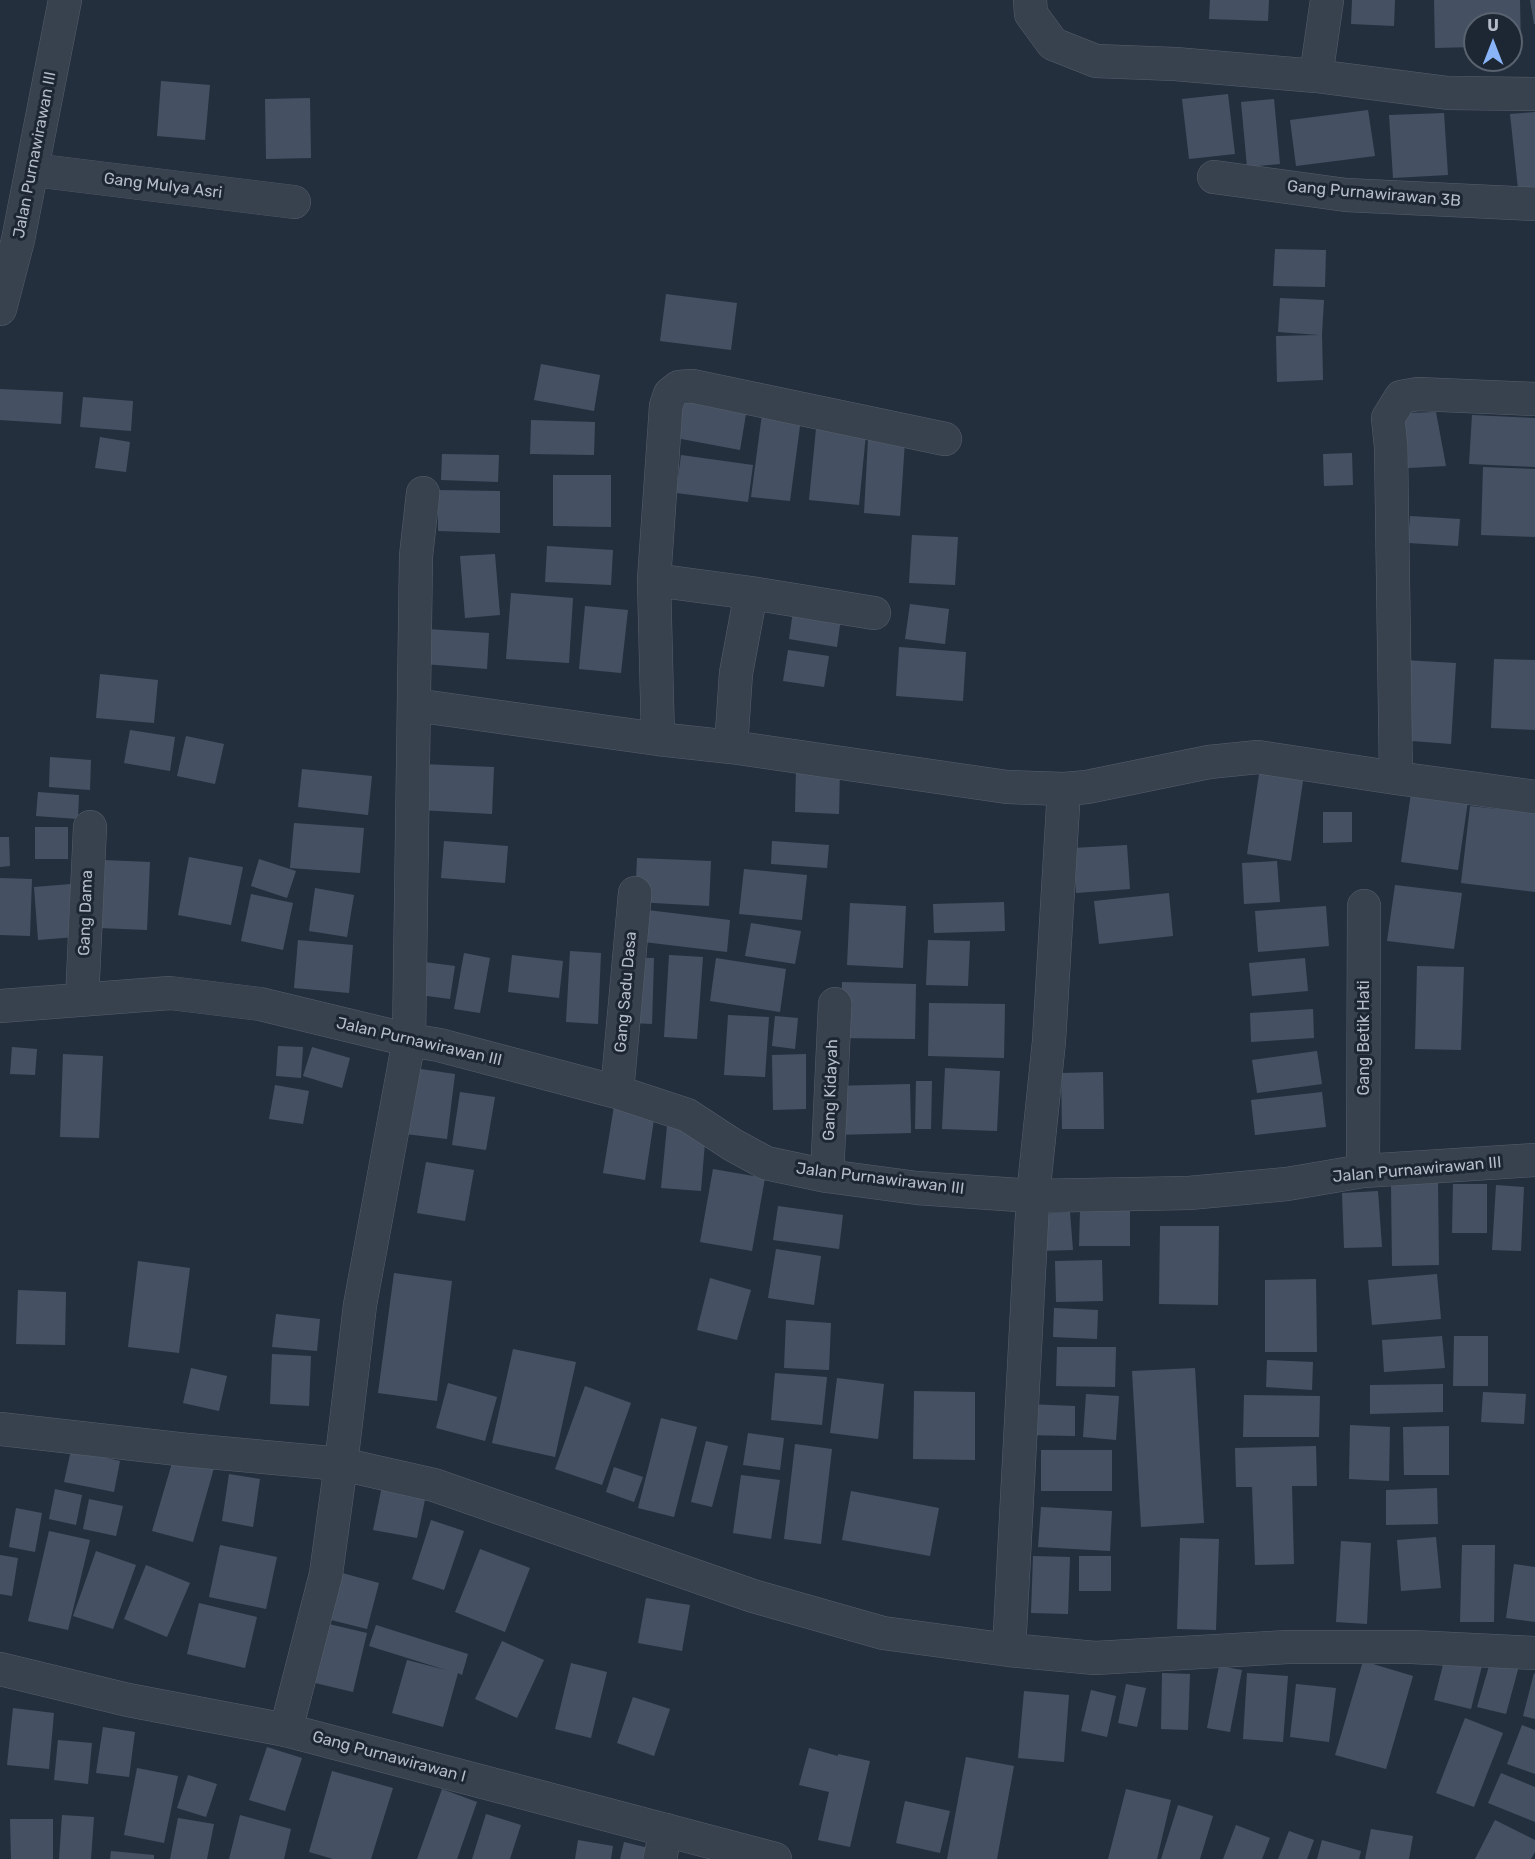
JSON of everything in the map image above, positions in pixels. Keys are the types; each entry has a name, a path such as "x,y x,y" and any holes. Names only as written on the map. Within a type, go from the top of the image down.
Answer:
{"street":[{"name":"Jalan Purnawirawan III","path":"0,309 33,170 65,0"},
{"path":"1030,0 1030,14 1053,44 1096,62 1175,64 1316,76 1448,93 1535,94"},
{"path":"1316,76 1327,0"},
{"name":"Gang Mulya Asri","path":"33,170 294,202"},
{"name":"Gang Purnawirawan 3B","path":"1214,177 1346,195 1535,204"},
{"path":"658,739 654,580 666,406 670,393 680,387 692,386 945,439"},
{"path":"1396,778 1391,447 1388,418 1401,397 1418,393 1535,399"},
{"path":"286,1730 326,1574 360,1305 409,1040 416,556 423,493"},
{"path":"654,580 874,613"},
{"path":"731,747 736,673 751,593"},
{"path":"414,705 731,747 1007,787 1064,789 1087,787 1209,762 1258,757 1535,797"},
{"path":"1010,1650 1033,1196 1049,1041 1064,789"},
{"name":"Gang Dama","path":"82,1000 90,827"},
{"name":"Gang Sadu Dasa","path":"617,1092 634,893"},
{"name":"Gang Betik Hati","path":"1363,1171 1364,906"},
{"name":"Jalan Purnawirawan III","path":"0,1006 170,993 260,1004 409,1040 439,1045 617,1092 687,1115 766,1163 827,1176 917,1188 1033,1196 1189,1193 1287,1184 1363,1171 1535,1161"},
{"name":"Gang Kidayah","path":"827,1176 835,1004"},
{"path":"0,1429 341,1464 434,1485 753,1596 883,1633 1010,1650 1095,1658 1288,1647 1412,1647 1535,1653"},
{"name":"Gang Purnawirawan I","path":"0,1669 128,1700 286,1730 663,1845 775,1859"}],"building":[{"path":"1210,0 1269,0 1268,21 1209,19"},
{"path":"1352,0 1395,0 1394,26 1351,24"},
{"path":"1434,0 1520,0 1520,12 1463,12 1463,47 1435,48"},
{"path":"1530,0 1535,0 1535,24 1534,24"},
{"path":"161,81 210,85 205,140 157,136"},
{"path":"1228,94 1235,154 1189,159 1182,99"},
{"path":"310,98 311,158 266,159 265,99"},
{"path":"1274,99 1280,164 1247,167 1241,102"},
{"path":"1368,110 1375,156 1296,166 1290,120"},
{"path":"1535,112 1535,197 1519,198 1510,114"},
{"path":"1444,113 1448,175 1393,178 1389,115"},
{"path":"1275,249 1326,250 1325,287 1273,286"},
{"path":"666,294 737,303 731,350 660,341"},
{"path":"1280,298 1324,300 1323,380 1277,382 1276,336 1319,335 1278,332"},
{"path":"541,364 600,375 594,411 534,400"},
{"path":"0,389 63,392 61,424 0,420"},
{"path":"83,397 133,401 131,431 80,427"},
{"path":"683,397 747,408 740,450 676,438"},
{"path":"1436,412 1446,466 1408,468 1404,413"},
{"path":"762,414 801,419 790,501 751,497"},
{"path":"1472,415 1535,418 1535,467 1469,464"},
{"path":"531,420 595,422 594,455 530,454"},
{"path":"816,429 866,434 859,505 809,500"},
{"path":"100,437 130,442 126,472 95,468"},
{"path":"868,439 905,441 900,516 864,513"},
{"path":"1352,453 1353,485 1324,486 1323,454"},
{"path":"442,454 499,455 498,482 441,480"},
{"path":"681,455 753,465 748,502 676,493"},
{"path":"1483,467 1535,469 1535,537 1481,535"},
{"path":"553,475 611,475 611,527 553,526"},
{"path":"438,490 500,491 500,533 438,531"},
{"path":"1410,516 1460,519 1458,546 1408,543"},
{"path":"912,535 958,537 955,585 909,583"},
{"path":"547,546 613,550 611,585 545,582"},
{"path":"495,554 500,615 465,618 460,556"},
{"path":"511,593 573,598 569,663 506,659"},
{"path":"794,604 842,611 837,647 789,639"},
{"path":"910,604 949,609 945,644 905,639"},
{"path":"585,606 628,610 621,673 579,669"},
{"path":"427,629 489,633 487,669 424,664"},
{"path":"899,647 966,652 963,701 896,696"},
{"path":"788,650 829,656 824,687 783,681"},
{"path":"1494,659 1535,660 1535,730 1491,728"},
{"path":"1404,660 1456,663 1451,744 1399,740"},
{"path":"100,674 158,680 154,723 96,718"},
{"path":"130,730 175,737 170,771 124,763"},
{"path":"186,736 224,744 215,784 177,776"},
{"path":"50,757 91,760 90,790 49,787"},
{"path":"1261,761 1305,768 1291,861 1247,854"},
{"path":"421,764 494,767 492,814 419,810"},
{"path":"796,768 840,770 839,814 795,812"},
{"path":"302,769 372,776 368,815 298,807"},
{"path":"38,792 79,795 78,819 36,816"},
{"path":"1411,793 1468,801 1458,870 1401,862"},
{"path":"1470,806 1535,813 1535,892 1461,883"},
{"path":"1323,812 1352,812 1352,842 1323,843"},
{"path":"294,823 364,828 360,873 290,868"},
{"path":"35,827 68,827 68,859 35,859"},
{"path":"0,837 9,837 10,866 0,867"},
{"path":"444,841 508,846 505,883 441,878"},
{"path":"772,841 829,845 827,868 771,864"},
{"path":"1127,845 1130,889 1076,893 1073,848"},
{"path":"189,857 243,867 231,925 178,915"},
{"path":"637,858 711,861 709,906 635,902"},
{"path":"259,859 296,871 287,898 251,886"},
{"path":"103,860 150,862 147,930 99,928"},
{"path":"1277,861 1280,902 1244,904 1242,863"},
{"path":"744,869 807,875 802,920 739,914"},
{"path":"0,878 32,879 30,936 0,935"},
{"path":"71,884 75,937 38,940 34,887"},
{"path":"1395,885 1462,893 1454,949 1387,941"},
{"path":"315,888 354,895 347,937 309,931"},
{"path":"1169,893 1173,936 1099,944 1094,901"},
{"path":"251,894 293,903 283,950 241,941"},
{"path":"1004,902 1005,931 934,933 933,904"},
{"path":"850,903 906,906 903,968 847,965"},
{"path":"1326,906 1329,946 1258,952 1255,911"},
{"path":"631,908 730,920 727,952 627,940"},
{"path":"751,923 801,931 795,964 745,956"},
{"path":"298,940 353,945 349,993 294,988"},
{"path":"928,940 970,941 968,986 926,985"},
{"path":"570,951 601,953 598,1024 566,1022"},
{"path":"464,953 490,958 480,1013 454,1009"},
{"path":"512,955 563,961 559,998 508,992"},
{"path":"669,955 703,957 697,1039 664,1037"},
{"path":"615,957 654,958 652,1024 612,1022"},
{"path":"716,958 786,969 780,1012 710,1001"},
{"path":"1305,958 1308,991 1252,996 1249,963"},
{"path":"417,961 455,966 450,999 412,994"},
{"path":"1417,966 1464,967 1461,1050 1415,1049"},
{"path":"842,982 916,984 915,1039 840,1038"},
{"path":"929,1003 1005,1004 1004,1058 928,1056"},
{"path":"1313,1009 1314,1038 1251,1042 1250,1013"},
{"path":"728,1015 769,1017 765,1077 724,1075"},
{"path":"775,1016 798,1018 795,1049 772,1046"},
{"path":"278,1046 303,1047 301,1078 276,1076"},
{"path":"12,1047 37,1049 35,1075 10,1074"},
{"path":"312,1047 350,1058 342,1088 303,1076"},
{"path":"1317,1051 1322,1084 1257,1093 1252,1060"},
{"path":"63,1054 103,1056 99,1138 60,1137"},
{"path":"806,1054 806,1109 773,1110 772,1055"},
{"path":"414,1068 455,1074 447,1139 405,1134"},
{"path":"945,1068 1000,1071 997,1131 942,1129"},
{"path":"1103,1072 1104,1129 1062,1129 1061,1073"},
{"path":"916,1081 932,1081 931,1129 915,1129"},
{"path":"910,1084 911,1133 834,1135 833,1086"},
{"path":"275,1085 309,1091 303,1124 269,1119"},
{"path":"460,1092 495,1097 486,1150 452,1145"},
{"path":"1322,1092 1326,1127 1255,1135 1251,1100"},
{"path":"615,1100 656,1106 645,1180 603,1173"},
{"path":"667,1126 706,1130 701,1191 661,1188"},
{"path":"426,1162 474,1170 465,1221 417,1213"},
{"path":"713,1169 765,1178 752,1251 700,1242"},
{"path":"1438,1183 1439,1265 1392,1266 1391,1184"},
{"path":"1453,1184 1487,1184 1487,1233 1452,1233"},
{"path":"1496,1185 1524,1187 1521,1251 1492,1250"},
{"path":"1378,1191 1382,1247 1344,1248 1342,1193"},
{"path":"778,1206 843,1215 839,1249 773,1240"},
{"path":"1080,1210 1130,1210 1130,1246 1079,1246"},
{"path":"1070,1212 1073,1250 1038,1251 1037,1214"},
{"path":"1160,1226 1219,1226 1218,1305 1159,1304"},
{"path":"776,1249 821,1256 814,1305 768,1298"},
{"path":"1102,1260 1103,1301 1056,1302 1055,1261"},
{"path":"138,1261 190,1268 179,1353 128,1347"},
{"path":"394,1273 452,1281 437,1401 378,1393"},
{"path":"1437,1274 1441,1319 1372,1325 1368,1280"},
{"path":"710,1278 751,1290 737,1340 697,1330"},
{"path":"1316,1279 1317,1352 1265,1352 1265,1280"},
{"path":"18,1290 66,1292 65,1345 16,1344"},
{"path":"1054,1308 1098,1310 1097,1339 1053,1337"},
{"path":"276,1314 320,1319 317,1351 272,1347"},
{"path":"786,1320 831,1323 829,1370 784,1368"},
{"path":"1442,1336 1445,1368 1384,1372 1382,1340"},
{"path":"1454,1336 1488,1336 1488,1386 1453,1386"},
{"path":"1057,1347 1116,1347 1115,1387 1056,1386"},
{"path":"513,1349 576,1362 555,1457 492,1443"},
{"path":"272,1354 311,1356 309,1406 270,1404"},
{"path":"1267,1360 1313,1362 1312,1390 1266,1387"},
{"path":"191,1368 227,1376 219,1411 183,1403"},
{"path":"1195,1368 1204,1523 1141,1527 1132,1371"},
{"path":"775,1373 827,1377 822,1425 771,1420"},
{"path":"837,1378 884,1384 878,1439 830,1433"},
{"path":"448,1383 497,1397 485,1441 436,1428"},
{"path":"1443,1384 1443,1412 1370,1414 1370,1385"},
{"path":"585,1386 631,1403 602,1485 555,1469"},
{"path":"914,1391 975,1392 975,1460 913,1459"},
{"path":"1483,1392 1526,1394 1524,1424 1481,1422"},
{"path":"1086,1394 1119,1396 1116,1440 1083,1437"},
{"path":"1244,1395 1320,1396 1319,1437 1243,1437"},
{"path":"1027,1404 1075,1406 1075,1436 1025,1435"},
{"path":"661,1418 697,1427 674,1517 638,1508"},
{"path":"1350,1425 1390,1427 1389,1481 1349,1479"},
{"path":"1449,1426 1449,1475 1404,1475 1403,1427"},
{"path":"748,1433 784,1438 780,1470 743,1465"},
{"path":"706,1441 728,1446 712,1507 691,1502"},
{"path":"795,1444 832,1449 821,1544 784,1539"},
{"path":"1316,1446 1317,1486 1292,1486 1294,1564 1255,1565 1252,1487 1236,1487 1235,1448"},
{"path":"71,1450 120,1461 114,1492 64,1482"},
{"path":"1041,1450 1112,1450 1112,1491 1041,1491"},
{"path":"174,1456 214,1468 193,1542 152,1531"},
{"path":"614,1467 643,1477 634,1502 606,1492"},
{"path":"229,1474 260,1479 253,1527 222,1521"},
{"path":"741,1475 780,1480 771,1539 733,1533"},
{"path":"383,1481 427,1490 417,1538 373,1530"},
{"path":"1437,1488 1438,1524 1386,1525 1386,1490"},
{"path":"55,1489 82,1495 76,1525 49,1519"},
{"path":"851,1491 939,1508 930,1556 842,1540"},
{"path":"89,1499 123,1506 116,1536 83,1529"},
{"path":"1041,1507 1112,1511 1110,1551 1038,1547"},
{"path":"16,1508 42,1513 35,1552 9,1547"},
{"path":"431,1520 464,1531 444,1590 412,1579"},
{"path":"49,1531 90,1540 68,1630 28,1621"},
{"path":"1436,1537 1441,1588 1401,1591 1397,1540"},
{"path":"1180,1538 1219,1539 1216,1630 1177,1629"},
{"path":"1341,1541 1371,1543 1367,1624 1336,1622"},
{"path":"220,1545 277,1557 266,1609 209,1597"},
{"path":"1462,1545 1495,1545 1494,1622 1460,1622"},
{"path":"480,1549 530,1568 505,1632 455,1612"},
{"path":"96,1551 136,1565 113,1629 73,1616"},
{"path":"0,1555 18,1558 12,1596 0,1594"},
{"path":"1033,1556 1070,1557 1068,1614 1031,1613"},
{"path":"1079,1556 1111,1556 1111,1591 1079,1591"},
{"path":"1514,1564 1535,1567 1535,1622 1506,1618"},
{"path":"146,1565 190,1583 167,1637 124,1619"},
{"path":"335,1571 379,1583 367,1629 323,1618"},
{"path":"646,1598 690,1605 682,1651 638,1643"},
{"path":"199,1603 257,1617 245,1668 187,1654"},
{"path":"329,1624 367,1633 353,1692 315,1683"},
{"path":"376,1625 468,1654 462,1675 458,1673 443,1727 392,1713 407,1660 446,1670 369,1646"},
{"path":"502,1641 544,1660 517,1718 475,1699"},
{"path":"1446,1653 1483,1662 1471,1709 1434,1700"},
{"path":"1491,1659 1519,1666 1506,1714 1477,1707"},
{"path":"1363,1661 1413,1676 1386,1769 1335,1755"},
{"path":"571,1663 607,1672 591,1738 555,1729"},
{"path":"1219,1666 1242,1670 1230,1732 1207,1728"},
{"path":"1162,1673 1190,1674 1188,1730 1161,1729"},
{"path":"1247,1673 1288,1676 1283,1742 1243,1739"},
{"path":"1535,1674 1535,1719 1523,1716"},
{"path":"1126,1684 1146,1688 1137,1727 1118,1723"},
{"path":"1296,1684 1336,1688 1329,1742 1290,1737"},
{"path":"1091,1690 1116,1696 1107,1737 1081,1731"},
{"path":"1024,1691 1069,1695 1064,1762 1018,1758"},
{"path":"633,1697 670,1709 654,1756 617,1743"},
{"path":"13,1708 54,1713 49,1769 7,1765"},
{"path":"1465,1718 1503,1733 1474,1807 1436,1793"},
{"path":"1522,1725 1535,1730 1535,1774 1507,1764"},
{"path":"103,1727 135,1732 129,1777 96,1773"},
{"path":"58,1740 92,1743 88,1784 54,1780"},
{"path":"267,1747 302,1758 285,1811 249,1800"},
{"path":"809,1748 870,1761 850,1847 818,1840 829,1792 799,1785"},
{"path":"966,1757 1014,1766 997,1859 947,1859"},
{"path":"137,1768 178,1776 164,1843 124,1835"},
{"path":"332,1771 393,1788 371,1859 333,1859 309,1852"},
{"path":"1501,1773 1535,1787 1535,1822 1488,1803"},
{"path":"188,1775 217,1784 206,1817 177,1808"},
{"path":"442,1789 477,1802 457,1859 417,1859"},
{"path":"1126,1789 1171,1800 1157,1859 1108,1859"},
{"path":"905,1801 950,1811 940,1853 896,1843"},
{"path":"1178,1805 1213,1816 1200,1859 1161,1859"},
{"path":"486,1814 521,1825 510,1859 472,1859"},
{"path":"62,1815 94,1817 91,1859 59,1859"},
{"path":"240,1815 291,1829 284,1859 229,1859"},
{"path":"178,1818 214,1824 207,1859 170,1859"},
{"path":"10,1819 53,1819 53,1859 11,1859"},
{"path":"1495,1820 1535,1840 1535,1852 1531,1859 1475,1859"},
{"path":"1236,1825 1270,1838 1262,1859 1223,1859"},
{"path":"1371,1829 1413,1836 1409,1859 1365,1859"},
{"path":"1289,1831 1314,1840 1307,1859 1278,1859"},
{"path":"578,1840 613,1846 611,1859 575,1859"},
{"path":"1322,1840 1361,1851 1359,1859 1317,1859"},
{"path":"624,1842 657,1850 655,1859 620,1859"},
{"path":"111,1851 154,1855 154,1859 110,1859"}]}
